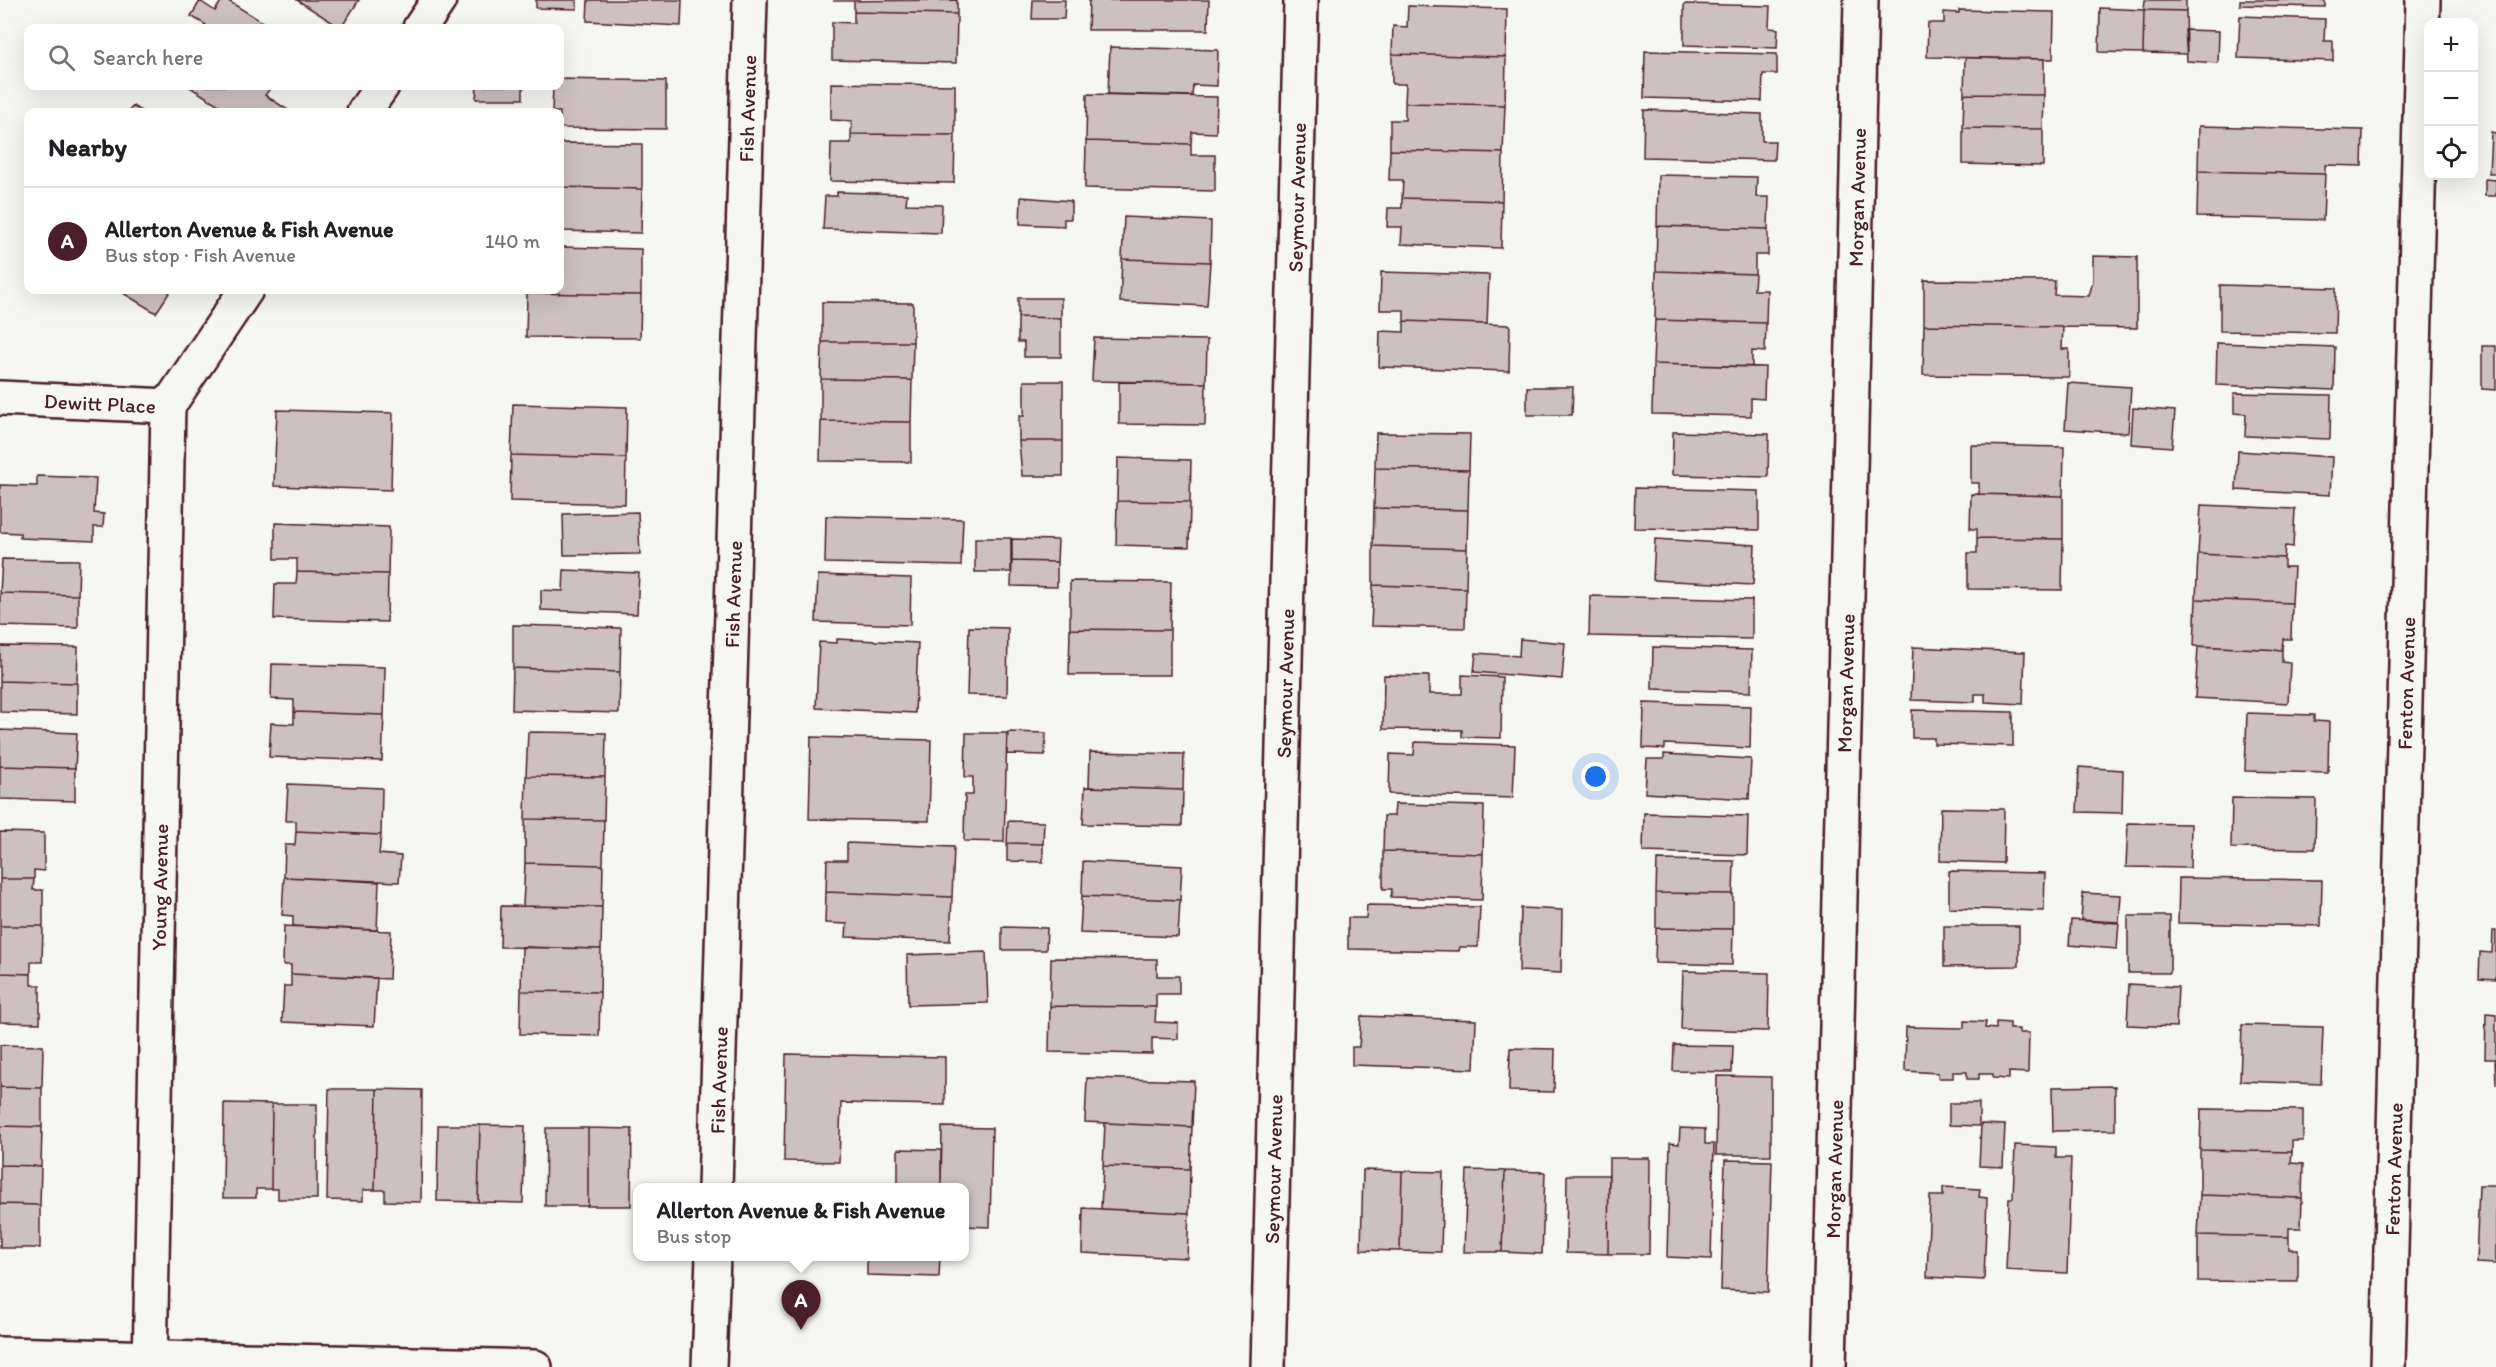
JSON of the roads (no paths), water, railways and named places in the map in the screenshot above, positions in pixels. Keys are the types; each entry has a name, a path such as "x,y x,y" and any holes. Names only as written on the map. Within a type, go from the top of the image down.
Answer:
{"street":[{"path":"423,24 439,0"},
{"name":"Fish Avenue","path":"715,1183 750,0"},
{"name":"Seymour Avenue","path":"1268,1367 1302,0"},
{"name":"Morgan Avenue","path":"1829,1367 1861,0"},
{"name":"Fenton Avenue","path":"2388,1367 2423,0"},
{"path":"367,108 379,90"},
{"name":"Dewitt Place","path":"0,398 168,406 243,294"},
{"name":"Young Avenue","path":"150,1362 168,406"},
{"path":"709,1367 713,1261"},
{"path":"0,1354 150,1362 535,1367"}],"place":[{"name":"Allerton Avenue & Fish Avenue","path":"801,1330"}]}
